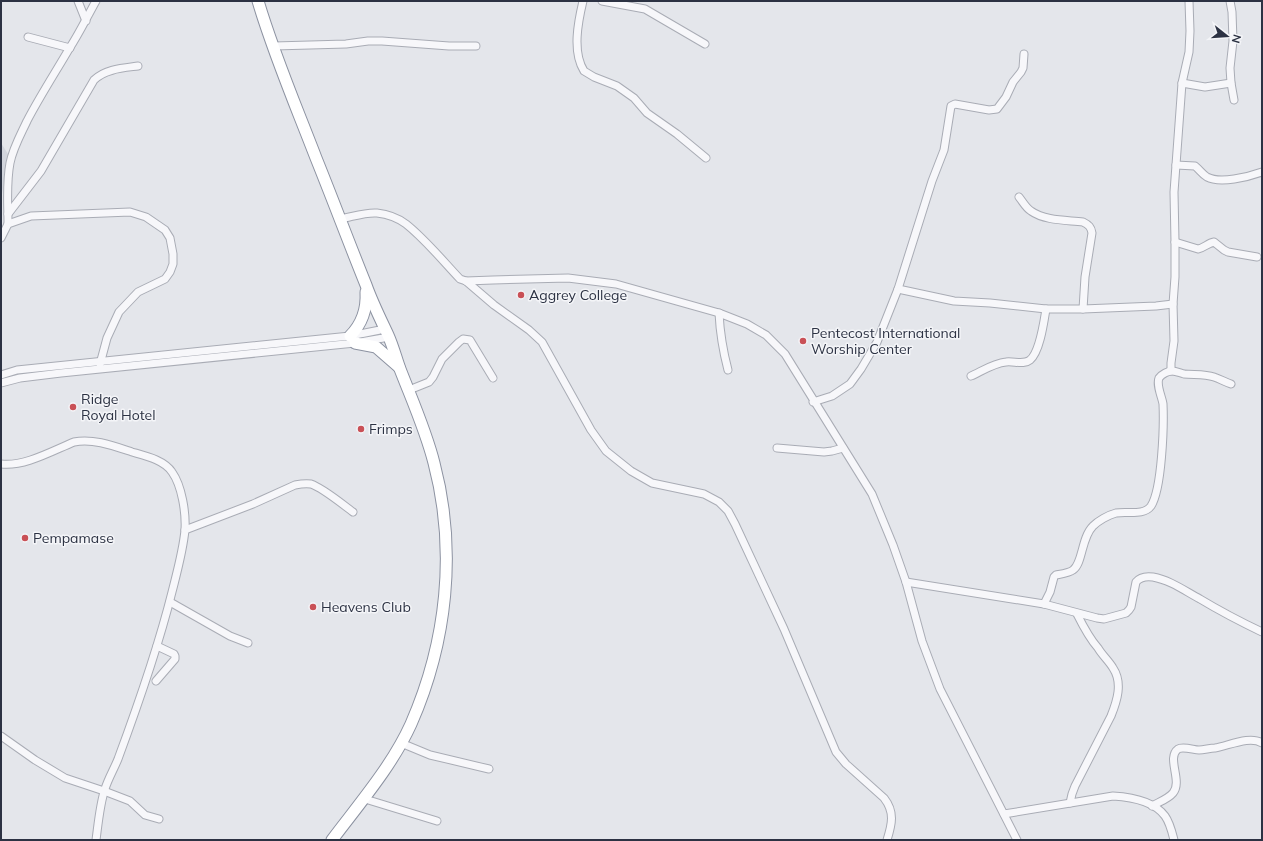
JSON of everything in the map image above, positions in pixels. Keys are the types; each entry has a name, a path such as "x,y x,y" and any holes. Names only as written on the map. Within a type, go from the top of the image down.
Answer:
{"highway":[{"path":"258,1 266,28 274,46 288,87 409,390 434,463 443,506 447,542 446,586 440,634 419,705 401,743 365,798 332,840"},
{"path":"366,285 367,300 365,310 353,339 376,347 399,367"}],"street":[{"path":"78,1 86,21"},
{"path":"1,238 8,224 8,177 10,162 15,148 22,131 42,93 86,21 96,1"},
{"path":"583,1 577,38 580,58 584,71 594,77 617,86 634,98 647,114 673,130 706,158"},
{"path":"602,1 645,9 705,44"},
{"path":"1171,371 1174,341 1174,192 1182,83 1189,52 1189,1"},
{"path":"1230,1 1233,40 1230,68 1234,100"},
{"path":"28,36 70,48"},
{"path":"274,46 346,44 382,41 449,46 476,46"},
{"path":"813,402 838,392 850,384 877,342 898,289 932,181 944,150 951,106 955,104 989,110 996,109 1006,97 1013,82 1021,72 1023,68 1024,54"},
{"path":"8,214 41,171 94,80 101,75 112,71 138,66"},
{"path":"1182,83 1205,87 1231,83"},
{"path":"1176,165 1195,166 1201,173 1211,179 1232,180 1262,172"},
{"path":"1019,197 1027,208 1039,216 1083,222 1088,224 1091,229 1092,234 1085,277 1083,310"},
{"path":"8,224 31,216 130,212 146,217 165,230 170,238 173,254 173,264 170,272 165,279 138,292 118,312 107,338 100,361 100,369"},
{"path":"340,219 375,213 387,215 402,221 434,251 460,279 466,282 542,342 591,430 612,456 631,471 652,483 704,494 719,502 728,512 784,630 836,752 846,764 884,798 889,805 892,818 887,840"},
{"path":"1175,242 1198,249 1214,242 1228,252 1257,256"},
{"path":"466,282 561,278 596,281 626,286 719,313 747,324 766,335 785,354 813,402 872,494 906,582 922,641 940,689 1017,840"},
{"path":"898,289 954,300 1046,309 1083,310 1173,304"},
{"path":"971,376 1000,363 1026,362 1032,358 1039,344 1046,309"},
{"path":"719,313 724,355 728,370"},
{"path":"1,383 20,378 293,348 387,333"},
{"path":"1,375 17,370 100,361 353,339"},
{"path":"409,390 429,382 442,359 464,339 470,340 492,378"},
{"path":"1044,604 1050,592 1054,577 1075,569 1086,536 1094,525 1110,515 1146,511 1150,507 1159,480 1162,450 1163,402 1158,384 1160,376 1171,371 1207,376 1231,384"},
{"path":"1,464 27,461 81,440 103,443 143,455 163,463 172,472 181,495 185,530 170,602 157,646 118,760 104,791 96,840"},
{"path":"777,448 832,452 843,448"},
{"path":"185,530 253,504 302,483 317,487 353,512"},
{"path":"906,582 1044,604 1077,614 1104,619 1126,613 1131,607 1136,582 1146,576 1151,576 1168,581 1239,621 1262,632"},
{"path":"170,602 230,636 248,643"},
{"path":"1070,803 1075,786 1116,705 1118,691 1118,682 1113,668 1089,636 1077,614"},
{"path":"156,681 176,656 157,646"},
{"path":"1,736 35,760 65,778 104,791 132,803 145,815 159,819"},
{"path":"1152,806 1174,793 1177,782 1174,759 1175,753 1181,748 1199,750 1220,747 1245,740 1254,740 1262,743"},
{"path":"401,743 430,755 489,769"},
{"path":"1004,814 1113,796 1132,798 1152,806 1165,817 1174,840"},
{"path":"365,798 437,821"}],"shaded area":[{"path":"1,143 8,154 1,201"}],"place":[{"name":"Aggrey College","path":"521,295"},
{"name":"Pentecost International Worship Center","path":"803,341"},
{"name":"Ridge Royal Hotel","path":"73,407"},
{"name":"Frimps","path":"361,429"},
{"name":"Pempamase","path":"25,538"},
{"name":"Heavens Club","path":"313,607"}]}
